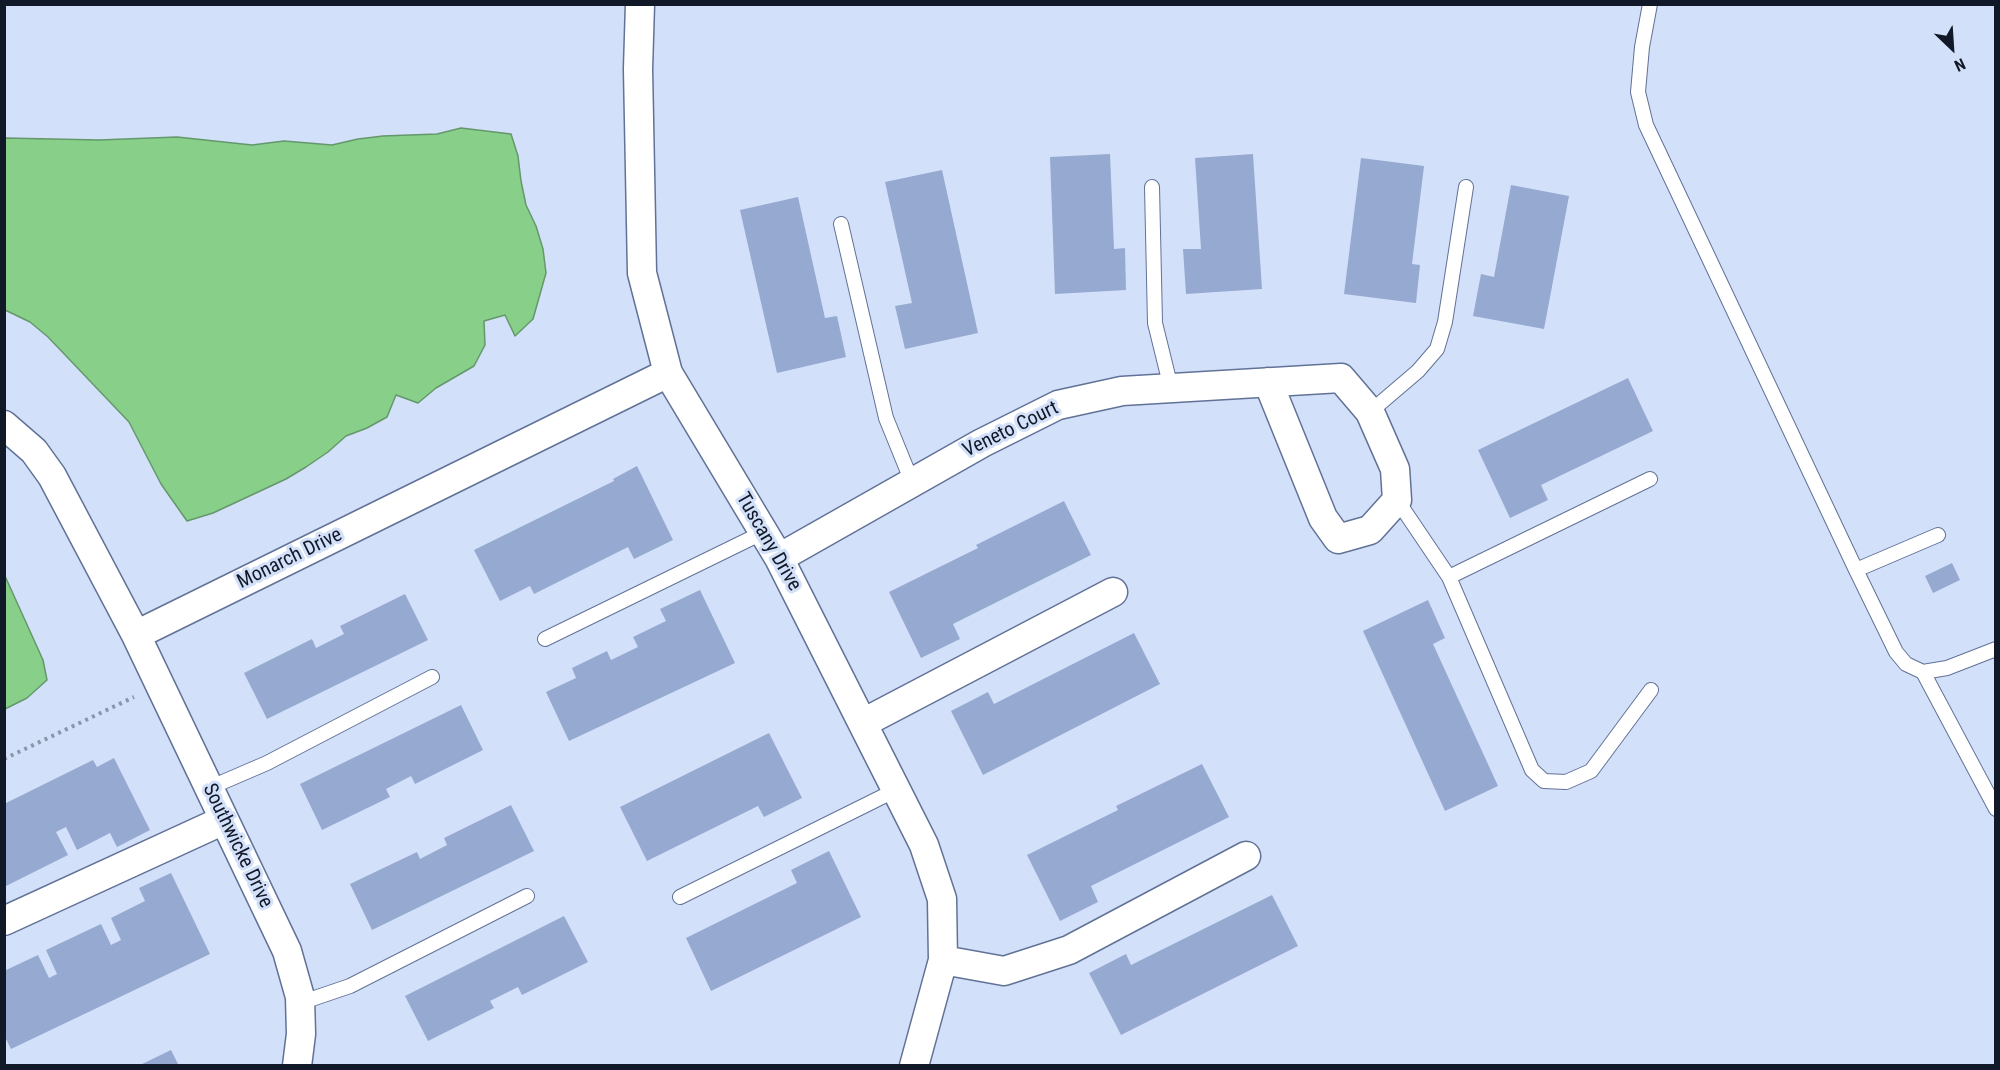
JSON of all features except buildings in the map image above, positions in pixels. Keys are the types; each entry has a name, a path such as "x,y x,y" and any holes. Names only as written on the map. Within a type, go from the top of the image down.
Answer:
{"street":[{"name":"Tuscany Drive","path":"640,4 638,69 642,273 668,373 779,558 924,845 942,899 943,960 914,1065"},
{"name":"Monarch Drive","path":"136,635 668,373"},
{"name":"Veneto Court","path":"779,558 982,443 1058,405 1122,391 1341,378 1370,412 1395,469 1397,500"},
{"path":"1269,382 1323,518 1338,539 1370,530 1397,500"},
{"path":"4,425 34,451 52,476 136,635"},
{"path":"863,723 1113,592"},
{"name":"Southwicke Drive","path":"136,635 287,951 300,1003 301,1034 297,1065"},
{"path":"4,921 225,820"},
{"path":"943,960 1004,971 1069,950 1246,856"}],"lane":[{"path":"1650,4 1642,47 1638,92 1646,126 1896,652 1906,664 1923,672 1947,668 1995,649"},
{"path":"1152,187 1155,323 1170,388"},
{"path":"1370,412 1418,371 1437,349 1445,322 1466,187"},
{"path":"842,224 886,418 912,482"},
{"path":"1449,577 1650,479"},
{"path":"1397,500 1449,577 1532,770 1544,781 1566,782 1591,771 1651,690"},
{"path":"545,639 764,532"},
{"path":"1856,570 1938,535"},
{"path":"1923,672 1995,809"},
{"path":"209,788 267,763 432,677"},
{"path":"680,897 897,790"},
{"path":"300,1003 350,986 527,896"}],"path":[{"path":"4,759 159,684"}],"shaded area":[{"path":"461,128 511,134 518,156 526,205 543,249 546,273 533,319 515,336 505,315 484,321 485,345 474,366 436,388 418,403 396,395 387,417 346,436 328,452 286,479 213,513 187,521 161,484 129,422 48,337 30,322 5,310 5,138 99,140 177,137 252,145 284,141 332,145 383,136 437,134"},
{"path":"5,576 43,660 47,680 27,698 5,709"}]}
